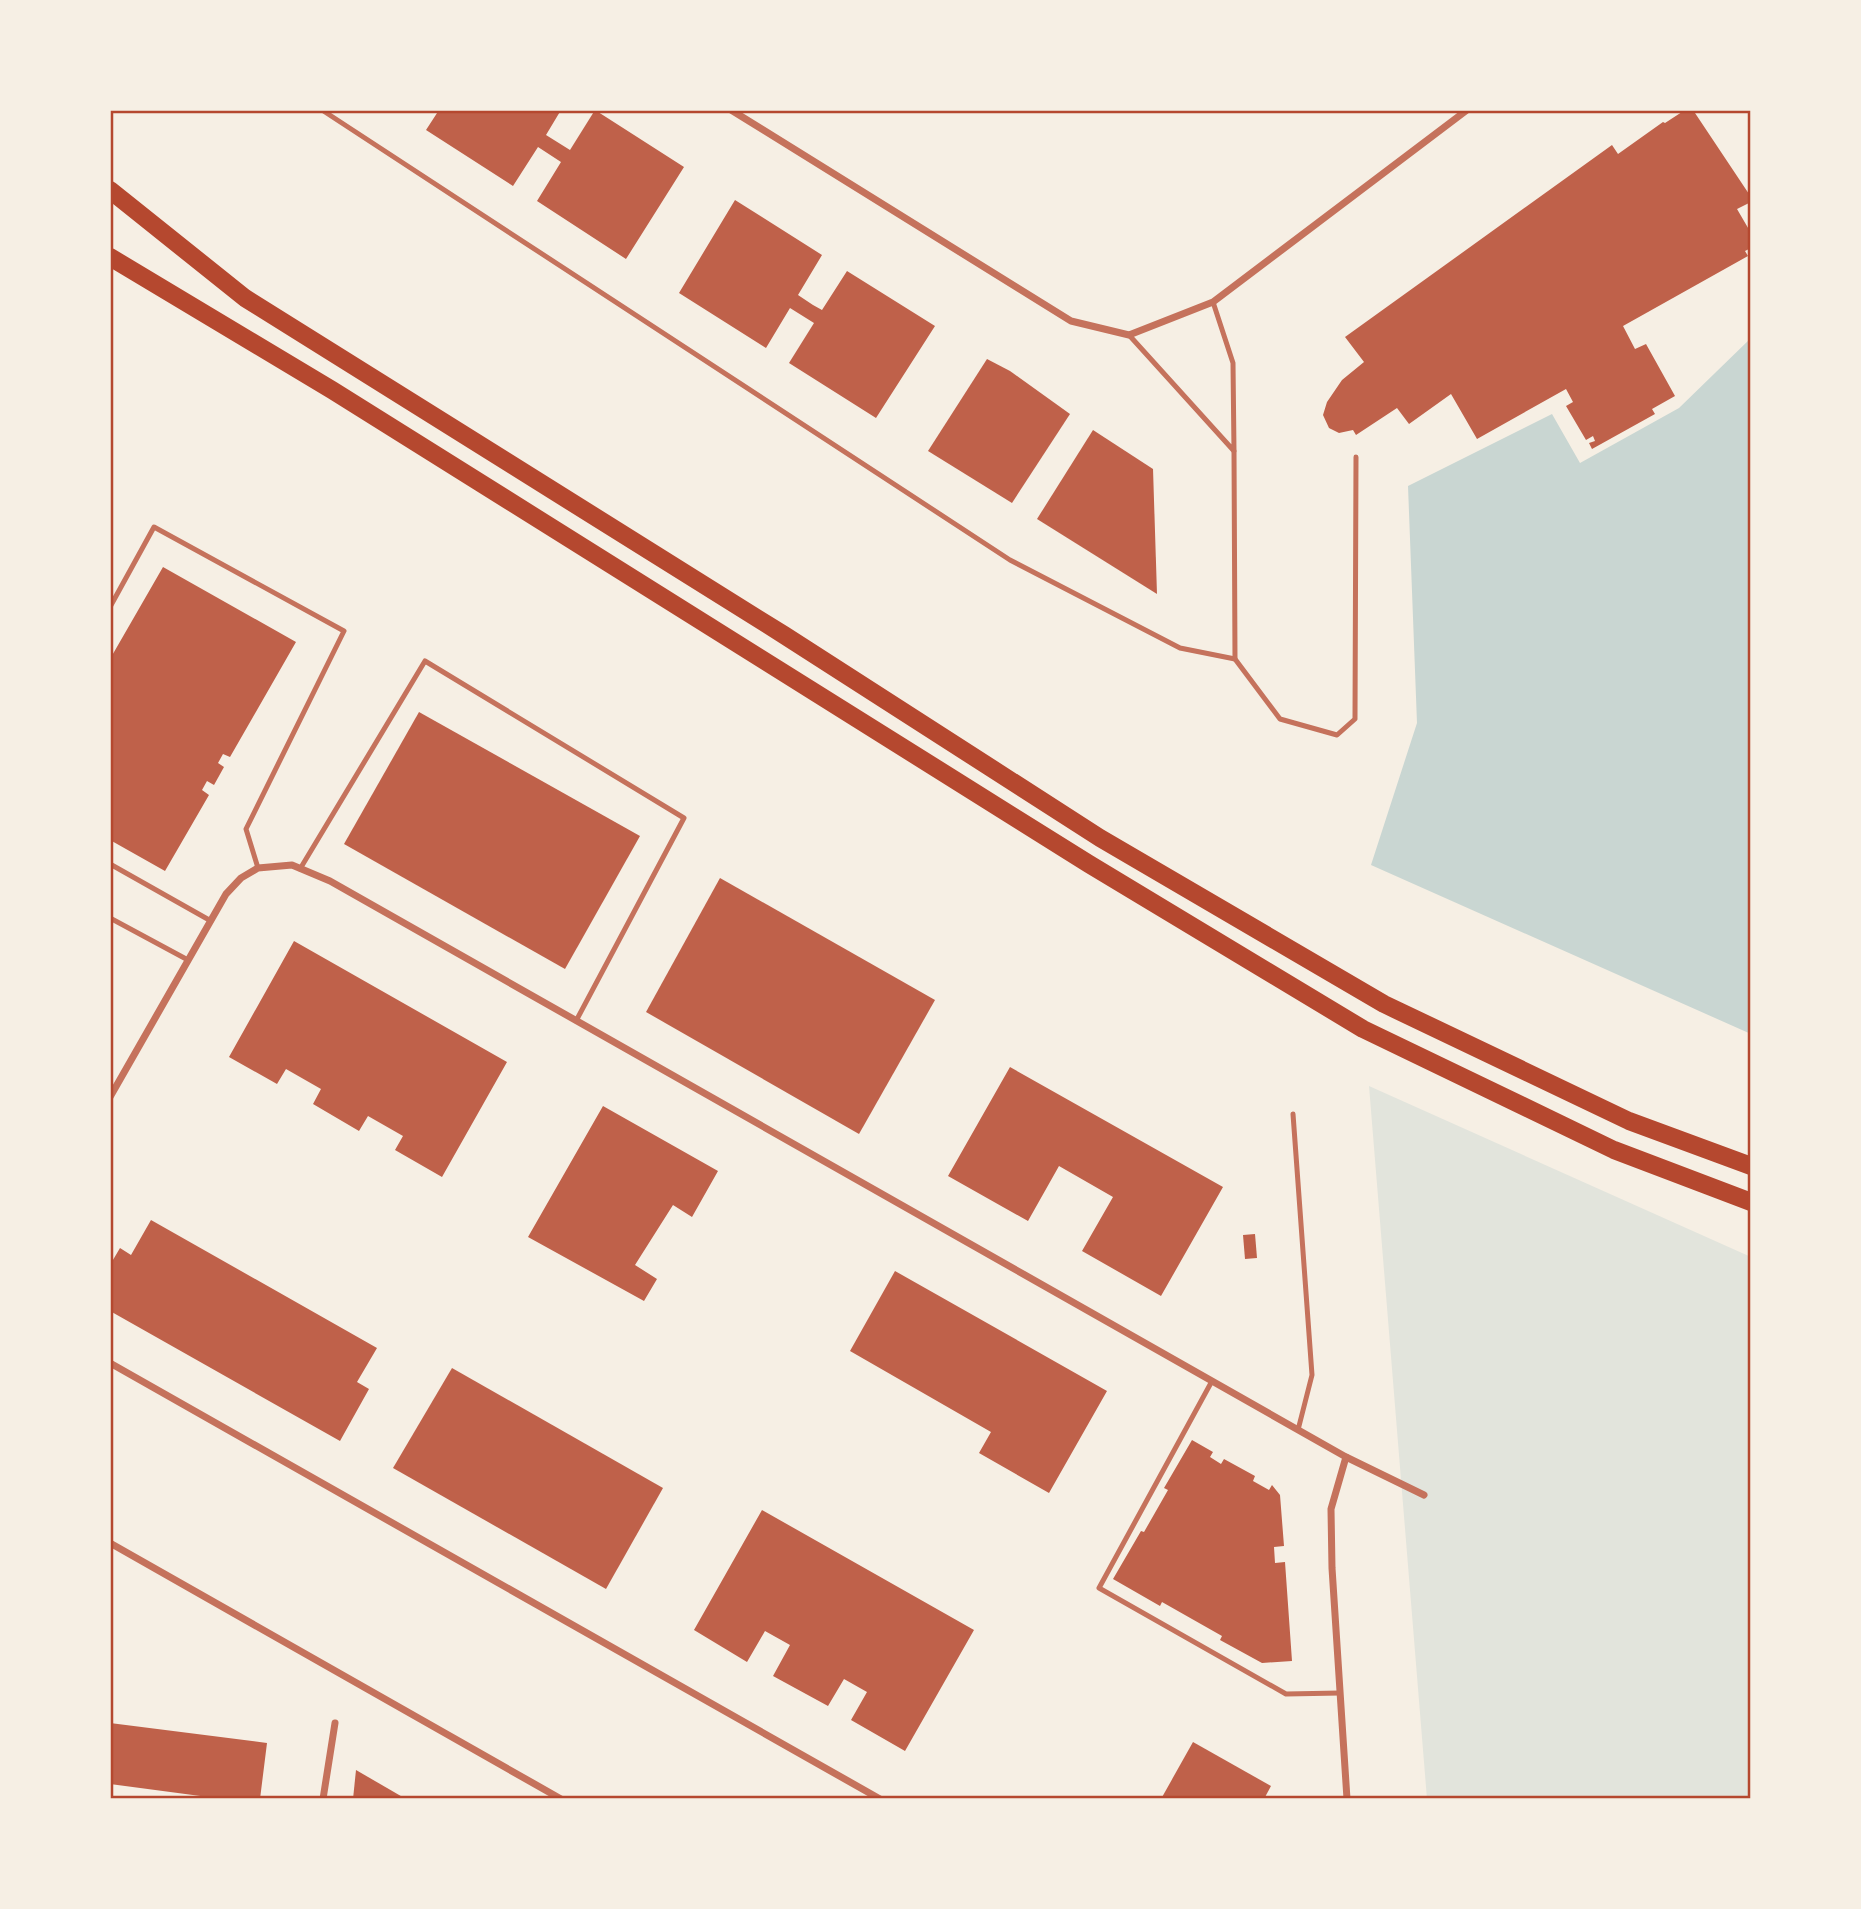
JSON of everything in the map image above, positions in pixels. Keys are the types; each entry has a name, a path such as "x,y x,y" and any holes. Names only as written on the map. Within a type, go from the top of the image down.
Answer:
{"main road":[{"path":"110,190 245,298 772,628 1100,838 1384,1004 1629,1121 1751,1166"},
{"path":"110,257 332,390 1089,864 1363,1029 1614,1150 1751,1202"}],"street":[{"path":"731,110 1070,321 1129,335 1213,302 1467,110"},
{"path":"110,1097 226,894 241,878 258,868 292,865 330,881 1346,1457 1424,1495"},
{"path":"110,1363 880,1799"},
{"path":"1346,1457 1331,1509 1332,1568 1347,1799"},
{"path":"110,1543 561,1799"},
{"path":"323,1799 335,1723"}],"lane":[{"path":"322,110 1010,561 1180,648 1235,659"},
{"path":"1213,302 1233,363 1235,659 1280,719 1337,735 1355,719 1356,457"},
{"path":"1129,335 1234,451"},
{"path":"110,607 154,527 344,631 246,828 258,868"},
{"path":"300,869 425,661 684,818 576,1021"},
{"path":"110,864 211,921"},
{"path":"110,918 188,960"},
{"path":"1293,1114 1312,1375 1298,1430"},
{"path":"1212,1381 1099,1588 1286,1694 1340,1693"}],"shaded area":[{"path":"1751,338 1751,1034 1371,865 1417,723 1408,486 1552,414 1580,463 1679,408"},
{"path":"1369,1086 1751,1257 1751,1799 1427,1799"}],"building":[{"path":"439,110 561,110 546,135 570,150 595,110 684,167 626,259 537,201 561,162 538,147 513,186 426,130"},
{"path":"1685,110 1693,110 1751,197 1751,202 1737,209 1751,233 1751,248 1745,251 1748,256 1623,326 1635,349 1646,344 1675,396 1652,409 1655,414 1592,449 1589,443 1595,441 1593,436 1586,440 1566,406 1573,402 1566,389 1477,439 1451,394 1409,424 1397,408 1356,435 1353,430 1339,433 1329,428 1323,415 1327,402 1342,380 1364,362 1345,337 1612,145 1618,154"},
{"path":"735,200 822,255 798,295 813,305 822,310 847,271 935,326 876,418 789,363 814,323 790,308 766,348 679,293"},
{"path":"987,359 1010,371 1070,414 1012,503 928,451"},
{"path":"1093,430 1153,469 1157,594 1037,519"},
{"path":"163,567 296,642 230,757 223,754 218,763 224,767 214,785 207,781 202,790 209,795 165,871 110,840 110,659"},
{"path":"419,712 640,836 565,969 344,844"},
{"path":"720,878 935,1000 859,1134 646,1012"},
{"path":"294,941 507,1062 442,1177 395,1150 403,1136 368,1116 359,1131 313,1104 321,1089 286,1069 277,1084 229,1057"},
{"path":"1010,1067 1223,1187 1161,1296 1082,1251 1113,1197 1059,1166 1028,1221 948,1176"},
{"path":"603,1106 718,1171 692,1217 673,1205 635,1265 657,1279 644,1301 528,1237"},
{"path":"151,1220 377,1348 357,1382 369,1389 340,1441 110,1311 110,1265 120,1248 131,1255"},
{"path":"1255,1234 1257,1258 1245,1259 1243,1235"},
{"path":"895,1271 1107,1391 1049,1493 979,1453 991,1432 850,1351"},
{"path":"452,1368 663,1488 606,1589 393,1468"},
{"path":"1192,1440 1213,1452 1210,1457 1221,1464 1224,1459 1255,1476 1253,1481 1269,1490 1272,1485 1280,1495 1284,1546 1274,1547 1275,1563 1285,1562 1292,1661 1262,1663 1220,1640 1222,1636 1162,1602 1160,1606 1113,1579 1168,1490 1164,1488"},
{"path":"762,1510 974,1630 905,1751 851,1720 867,1692 844,1679 828,1706 773,1676 790,1645 765,1631 747,1662 694,1630"},
{"path":"110,1723 267,1743 260,1799 223,1799 110,1784"},
{"path":"1193,1742 1271,1786 1264,1799 1161,1799"},
{"path":"356,1770 406,1799 353,1799"}]}
